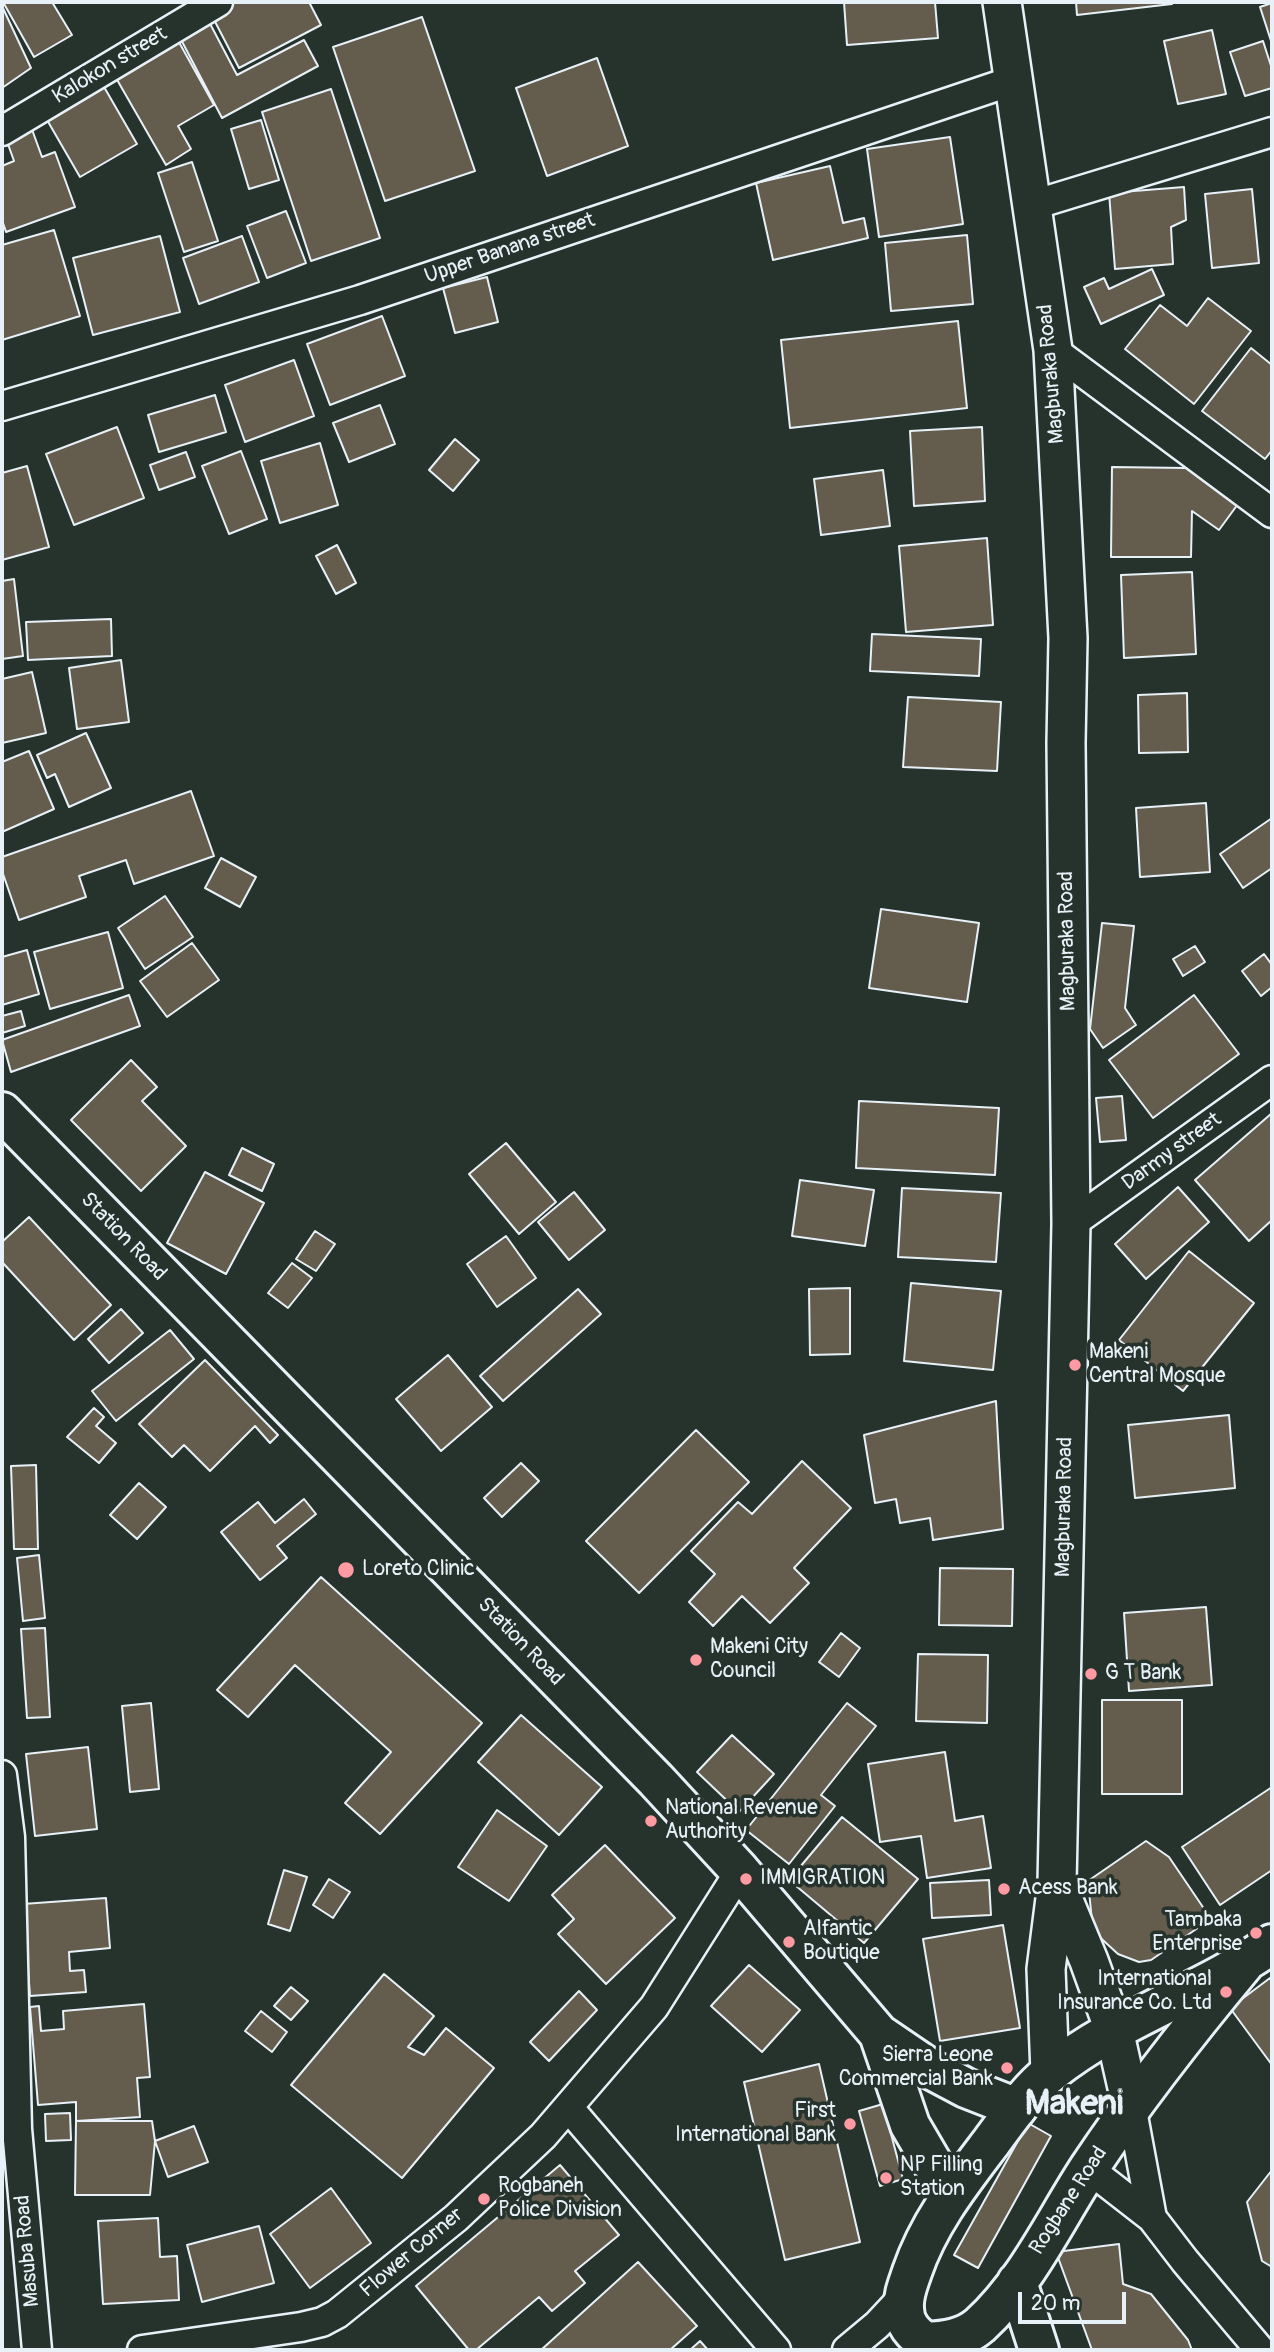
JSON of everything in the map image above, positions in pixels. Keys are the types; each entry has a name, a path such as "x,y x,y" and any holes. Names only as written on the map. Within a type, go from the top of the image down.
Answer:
{"main road":[{"name":"Station Road","path":"2,1112 15,1139 656,1780 740,1871 879,2034 932,2070 966,2088 1017,2108"},
{"path":"944,2345 914,2334 907,2323 905,2295 920,2248 951,2195 1017,2108 1050,2073 1114,2030 1258,1954"},
{"name":"Rogbane Road","path":"944,2345 979,2325 1017,2282 1089,2169 1167,2057 1258,1954"},
{"name":"Station Road","path":"879,2034 910,2125 951,2195"},
{"path":"1017,2282 1039,2350"}],"street":[{"name":"Kalokon street","path":"2,131 218,2"},
{"name":"Magburaka Road","path":"1002,2 1054,350 1068,638 1066,743 1071,1224 1057,1883 1046,1969 1050,2073"},
{"name":"Upper Banana street","path":"2,406 360,300 1015,80"},
{"path":"1033,205 1272,132"},
{"path":"1054,350 1272,513"},
{"name":"Darmy street","path":"1071,1224 1272,1080"},
{"name":"Masuba Road","path":"2,1774 10,1837 17,2129 37,2350"},
{"name":"Flower Corner","path":"142,2350 301,2328 337,2314 456,2218 543,2136 654,2007 740,1871"},
{"name":"Magburaka Road","path":"1057,1883 1114,2030 1132,2105"},
{"path":"1132,2105 1152,2218"},
{"path":"568,2107 776,2350"},
{"path":"1089,2169 1152,2218 1259,2350"},
{"path":"847,2350 877,2325 905,2295"}],"building":[{"path":"3,2 52,2 72,35 34,57"},
{"path":"230,2 309,2 321,25 239,68 210,12"},
{"path":"844,2 935,2 938,38 847,45"},
{"path":"1076,2 1172,2 1172,4 1077,15"},
{"path":"1272,3 1272,44 1260,7"},
{"path":"2,6 31,68 2,88"},
{"path":"206,16 237,75 304,40 318,66 222,118 177,32"},
{"path":"422,17 475,171 385,201 333,47"},
{"path":"1212,30 1226,94 1178,104 1164,41"},
{"path":"175,35 214,105 178,126 191,149 166,165 112,71"},
{"path":"1263,41 1272,69 1272,88 1245,96 1230,52"},
{"path":"597,58 628,146 547,176 516,88"},
{"path":"100,80 137,144 80,177 43,113"},
{"path":"331,89 380,238 311,261 262,112"},
{"path":"261,120 279,180 249,189 231,129"},
{"path":"30,124 42,157 55,152 75,207 6,232 2,220 2,166 14,161 4,133"},
{"path":"950,137 963,224 879,237 867,149"},
{"path":"192,162 218,241 184,252 158,173"},
{"path":"830,166 843,223 864,218 868,238 773,260 756,183"},
{"path":"1184,187 1186,220 1171,227 1173,264 1115,269 1109,193"},
{"path":"1252,189 1259,263 1212,268 1205,194"},
{"path":"286,211 306,263 267,278 247,226"},
{"path":"54,230 80,316 2,340 2,245"},
{"path":"967,235 973,304 891,311 885,243"},
{"path":"160,236 180,312 93,335 73,258"},
{"path":"242,236 259,282 199,304 183,258"},
{"path":"1152,269 1164,295 1101,324 1084,287 1104,278 1109,289"},
{"path":"487,277 498,322 455,333 443,288"},
{"path":"1208,298 1251,331 1194,404 1125,349 1160,305 1187,326"},
{"path":"382,316 405,376 330,405 307,344"},
{"path":"958,321 967,408 790,428 781,340"},
{"path":"1251,348 1272,365 1272,450 1265,459 1202,411"},
{"path":"294,360 314,416 245,442 225,385"},
{"path":"215,395 226,432 159,452 148,415"},
{"path":"380,405 395,444 349,462 333,423"},
{"path":"117,427 144,498 74,525 46,454"},
{"path":"982,427 985,501 914,506 910,431"},
{"path":"455,439 479,460 453,491 429,470"},
{"path":"320,443 338,505 280,523 261,461"},
{"path":"241,451 267,519 229,534 202,466"},
{"path":"186,452 195,477 159,490 150,465"},
{"path":"27,466 49,547 2,560 2,473"},
{"path":"1112,467 1186,468 1238,504 1219,530 1192,511 1191,557 1111,557"},
{"path":"883,470 890,526 821,535 814,479"},
{"path":"987,538 993,625 906,632 899,546"},
{"path":"337,545 356,583 336,594 316,556"},
{"path":"1192,572 1196,654 1124,658 1121,575"},
{"path":"14,579 23,656 2,659 2,581"},
{"path":"111,619 112,656 28,660 26,622"},
{"path":"872,634 981,639 979,676 870,671"},
{"path":"121,660 129,722 77,729 69,668"},
{"path":"32,672 46,733 2,743 2,679"},
{"path":"1187,693 1188,752 1139,753 1138,695"},
{"path":"908,697 1001,702 997,771 903,767"},
{"path":"86,733 111,788 69,807 55,774 47,778 37,755"},
{"path":"29,751 54,809 2,832 2,762"},
{"path":"191,791 214,856 134,884 126,860 79,876 86,897 19,920 2,871 2,857"},
{"path":"1206,803 1210,872 1140,877 1136,808"},
{"path":"1272,818 1272,868 1243,888 1220,854"},
{"path":"221,858 256,877 240,907 205,888"},
{"path":"165,896 193,937 145,969 118,928"},
{"path":"881,909 979,923 967,1002 869,988"},
{"path":"1102,923 1134,926 1125,1008 1136,1025 1103,1048 1090,1029"},
{"path":"108,932 123,988 50,1009 34,952"},
{"path":"192,943 219,980 167,1017 140,981"},
{"path":"1195,946 1205,962 1183,976 1173,959"},
{"path":"27,950 39,994 2,1005 2,957"},
{"path":"1264,954 1272,965 1272,987 1261,996 1242,971"},
{"path":"129,995 140,1026 11,1072 2,1040"},
{"path":"1194,995 1239,1054 1153,1118 1109,1060"},
{"path":"21,1011 25,1026 2,1033 2,1016"},
{"path":"131,1060 157,1087 142,1101 186,1146 141,1191 71,1120"},
{"path":"1122,1096 1126,1140 1100,1142 1096,1098"},
{"path":"859,1101 999,1108 995,1175 856,1168"},
{"path":"1272,1113 1272,1220 1249,1241 1195,1180"},
{"path":"506,1143 556,1202 519,1234 469,1174"},
{"path":"242,1148 274,1164 262,1191 229,1175"},
{"path":"205,1172 264,1203 226,1274 167,1243"},
{"path":"800,1180 874,1190 865,1246 792,1236"},
{"path":"1178,1187 1209,1222 1146,1279 1115,1244"},
{"path":"902,1188 1001,1193 996,1262 898,1257"},
{"path":"574,1192 605,1230 569,1260 538,1222"},
{"path":"29,1217 111,1305 74,1340 2,1262 2,1242"},
{"path":"315,1231 335,1244 316,1271 296,1259"},
{"path":"506,1236 536,1278 497,1307 467,1264"},
{"path":"1189,1251 1254,1303 1183,1391 1119,1340"},
{"path":"292,1263 312,1278 288,1308 268,1293"},
{"path":"911,1283 1001,1291 993,1370 904,1361"},
{"path":"850,1288 850,1354 810,1355 809,1289"},
{"path":"578,1289 601,1314 503,1401 480,1376"},
{"path":"121,1309 143,1333 109,1363 88,1339"},
{"path":"170,1330 194,1359 116,1421 92,1391"},
{"path":"448,1355 492,1407 441,1451 396,1399"},
{"path":"205,1360 278,1435 270,1443 255,1426 210,1471 184,1445 172,1457 139,1424"},
{"path":"996,1401 1003,1529 933,1540 930,1518 900,1523 896,1499 875,1503 864,1435"},
{"path":"94,1408 104,1417 96,1426 116,1443 99,1463 67,1437"},
{"path":"1229,1415 1235,1488 1135,1498 1128,1425"},
{"path":"696,1430 749,1482 639,1593 586,1541"},
{"path":"802,1461 851,1508 794,1568 809,1583 770,1623 742,1596 713,1626 689,1602 715,1574 691,1551 738,1502 752,1514"},
{"path":"521,1463 539,1481 502,1517 484,1498"},
{"path":"36,1465 38,1549 14,1549 11,1466"},
{"path":"139,1483 166,1507 137,1539 110,1515"},
{"path":"304,1499 316,1514 277,1546 287,1558 260,1580 221,1532 258,1502 275,1523"},
{"path":"39,1555 45,1618 23,1621 17,1558"},
{"path":"940,1568 1013,1569 1012,1626 939,1625"},
{"path":"321,1577 482,1723 380,1834 345,1803 391,1752 295,1665 248,1717 217,1690"},
{"path":"1206,1607 1212,1685 1129,1691 1124,1613"},
{"path":"45,1628 50,1717 27,1718 21,1629"},
{"path":"841,1633 860,1648 839,1677 819,1662"},
{"path":"918,1654 988,1655 987,1723 916,1721"},
{"path":"1102,1700 1182,1700 1182,1794 1102,1794"},
{"path":"151,1703 159,1789 130,1792 122,1706"},
{"path":"847,1703 876,1726 821,1795 835,1806 789,1864 746,1830"},
{"path":"521,1715 602,1787 559,1835 478,1762"},
{"path":"732,1735 774,1774 739,1812 697,1772"},
{"path":"88,1747 97,1829 35,1836 26,1754"},
{"path":"945,1752 955,1821 983,1816 991,1868 927,1878 921,1836 880,1842 868,1764"},
{"path":"1272,1787 1272,1870 1220,1905 1182,1847"},
{"path":"497,1810 547,1846 509,1901 458,1867"},
{"path":"842,1817 918,1879 864,1943 789,1880"},
{"path":"1146,1841 1169,1857 1211,1919 1151,1960 1139,1962 1118,1954 1093,1931 1088,1881"},
{"path":"605,1845 675,1918 606,1984 558,1934 574,1919 552,1895"},
{"path":"284,1870 307,1877 290,1931 268,1924"},
{"path":"329,1879 350,1892 333,1918 313,1905"},
{"path":"989,1880 991,1915 932,1918 930,1883"},
{"path":"106,1898 110,1948 69,1952 70,1971 84,1970 86,1992 30,1996 23,1904"},
{"path":"1003,1925 1020,2028 940,2041 923,1939"},
{"path":"749,1965 800,2010 762,2052 711,2006"},
{"path":"384,1974 434,2016 408,2047 424,2055 446,2028 494,2068 402,2178 291,2085"},
{"path":"1270,1978 1272,1981 1272,2065 1230,2008"},
{"path":"291,1987 308,2001 291,2020 274,2006"},
{"path":"579,1991 597,2010 549,2061 530,2042"},
{"path":"144,2004 150,2077 137,2078 140,2117 76,2121 76,2102 38,2105 30,2007 39,2006 41,2031 64,2029 63,2011"},
{"path":"261,2011 287,2032 272,2052 245,2031"},
{"path":"819,2064 860,2242 785,2260 744,2082"},
{"path":"883,2104 903,2179 880,2186 859,2111"},
{"path":"70,2113 71,2140 46,2141 45,2114"},
{"path":"76,2121 152,2121 155,2141 150,2195 75,2195"},
{"path":"1028,2123 1051,2136 978,2268 954,2255"},
{"path":"194,2126 208,2162 168,2177 155,2141"},
{"path":"560,2165 619,2235 575,2271 585,2283 552,2311 539,2297 476,2350 469,2350 416,2286"},
{"path":"1272,2170 1272,2267 1262,2261 1247,2202"},
{"path":"331,2188 371,2243 310,2288 270,2234"},
{"path":"158,2218 160,2257 177,2256 179,2300 103,2304 98,2221"},
{"path":"259,2226 274,2283 202,2302 187,2245"},
{"path":"1119,2244 1123,2284 1151,2294 1188,2340 1192,2350 1092,2350 1056,2252"},
{"path":"638,2262 697,2326 670,2350 541,2350"},
{"path":"700,2341 708,2350 690,2350"}],"place":[{"name":"Makeni Central Mosque","path":"1075,1365"},
{"name":"Loreto Clinic","path":"346,1570"},
{"name":"Makeni City Council","path":"696,1660"},
{"name":"G T Bank","path":"1091,1674"},
{"name":"National Revenue Authority","path":"651,1821"},
{"name":"IMMIGRATION","path":"746,1879"},
{"name":"Acess Bank","path":"1004,1889"},
{"name":"Tambaka Enterprise","path":"1256,1933"},
{"name":"Alfantic Boutique","path":"789,1942"},
{"name":"International Insurance Co. Ltd","path":"1226,1992"},
{"name":"Sierra Leone Commercial Bank","path":"1007,2068"},
{"name":"First International Bank","path":"850,2124"},
{"name":"NP Filling Station","path":"886,2178"},
{"name":"Rogbaneh Police Division","path":"484,2199"}],"district":[{"name":"Makeni","path":"1074,2105"}]}
